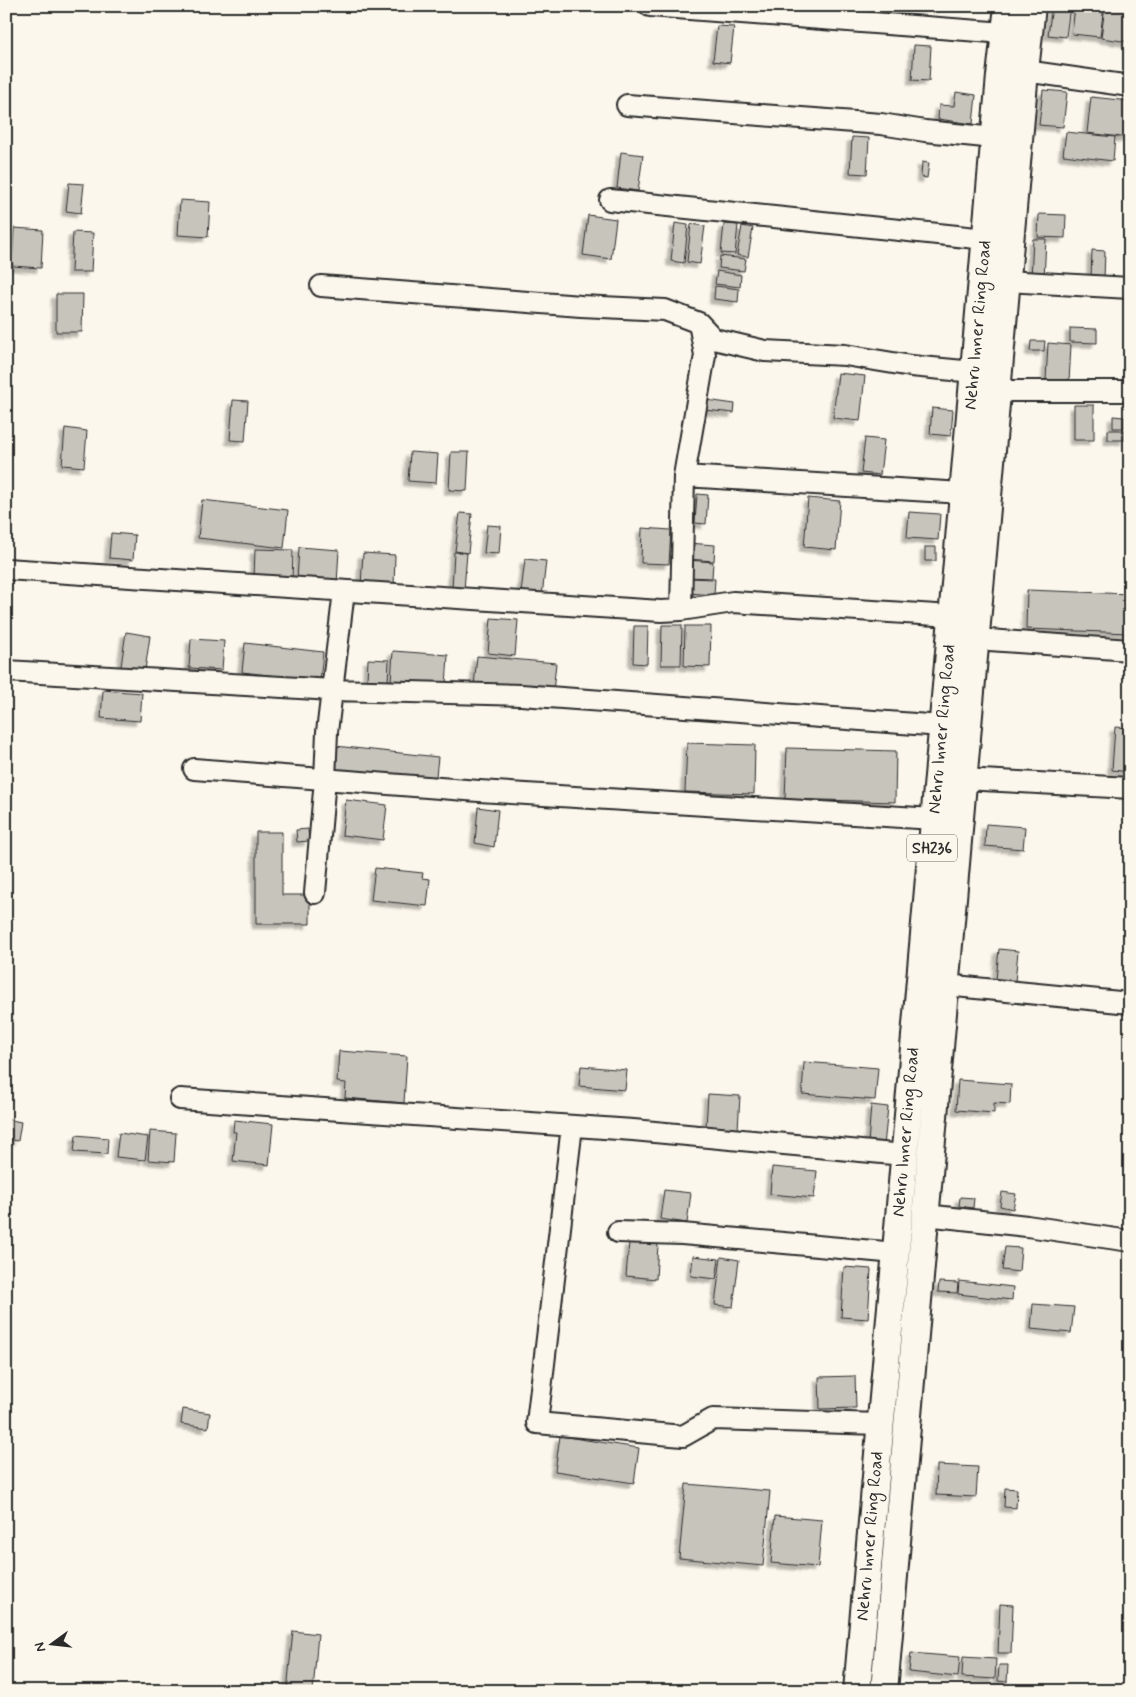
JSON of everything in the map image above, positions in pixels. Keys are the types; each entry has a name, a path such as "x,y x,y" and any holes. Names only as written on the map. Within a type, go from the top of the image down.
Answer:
{"main road":[{"name":"Nehru Inner Ring Road","path":"857,1691 1008,6"},
{"name":"SH236","path":"884,1691 1006,281 1032,6"}],"street":[{"path":"650,6 1005,33"},
{"path":"1025,71 1130,86"},
{"path":"627,105 881,124 925,131 995,138"},
{"path":"610,200 986,239"},
{"path":"1006,281 1130,288"},
{"path":"321,286 581,306 665,310 699,323 714,339 765,351 845,355 911,366 974,372"},
{"path":"681,610 684,476 705,355 699,323"},
{"path":"997,391 1130,390"},
{"path":"684,476 963,494"},
{"path":"6,569 661,611 733,602 952,616"},
{"path":"315,893 327,732 344,590"},
{"path":"976,639 1130,650"},
{"path":"6,671 333,690 521,695 942,726"},
{"path":"194,769 479,791 934,818"},
{"path":"963,779 1130,788"},
{"path":"945,985 1130,1003"},
{"path":"180,1099 633,1130 904,1156"},
{"path":"572,1126 536,1422 683,1436 713,1419 880,1424"},
{"path":"925,1215 1027,1226 1130,1241"},
{"path":"618,1232 682,1234 896,1253"}],"building":[{"path":"871,6 900,6 898,21 870,18"},
{"path":"1052,6 1070,6 1066,37 1048,35"},
{"path":"1075,6 1104,6 1100,37 1072,34"},
{"path":"1105,6 1130,6 1129,42 1101,38"},
{"path":"717,26 734,27 730,63 713,61"},
{"path":"914,45 931,46 929,81 912,80"},
{"path":"1043,90 1067,92 1063,127 1039,125"},
{"path":"956,92 976,95 973,124 938,119 939,105 954,106"},
{"path":"1091,97 1130,101 1130,138 1087,133"},
{"path":"1066,132 1115,137 1113,161 1063,155"},
{"path":"852,137 869,138 867,174 850,173"},
{"path":"621,152 643,155 638,191 617,188"},
{"path":"922,162 929,163 927,178 921,177"},
{"path":"69,183 84,184 81,213 66,211"},
{"path":"180,200 210,202 208,237 178,235"},
{"path":"1039,214 1066,215 1065,238 1038,237"},
{"path":"588,215 616,219 611,259 583,255"},
{"path":"675,223 688,225 684,263 671,261"},
{"path":"691,224 705,226 700,264 687,262"},
{"path":"724,224 738,225 735,254 721,253"},
{"path":"742,226 753,228 748,257 737,255"},
{"path":"14,228 43,230 41,268 12,266"},
{"path":"73,232 93,233 91,272 71,272"},
{"path":"1033,239 1046,239 1044,279 1031,279"},
{"path":"1092,250 1105,251 1104,279 1091,279"},
{"path":"720,256 746,259 744,271 719,268"},
{"path":"717,271 741,275 740,287 715,284"},
{"path":"715,286 739,289 738,302 714,299"},
{"path":"56,294 83,294 82,332 56,332"},
{"path":"1070,328 1097,329 1097,343 1070,342"},
{"path":"1031,341 1045,341 1044,351 1030,351"},
{"path":"1048,343 1071,345 1069,382 1046,381"},
{"path":"838,373 865,376 860,421 833,418"},
{"path":"233,400 248,401 245,441 230,440"},
{"path":"706,400 735,404 734,413 705,410"},
{"path":"1074,405 1094,405 1094,440 1074,440"},
{"path":"932,408 953,410 951,436 930,434"},
{"path":"1113,416 1124,417 1124,428 1113,428"},
{"path":"65,428 87,431 84,467 62,465"},
{"path":"1108,430 1125,430 1125,440 1108,440"},
{"path":"865,438 884,440 880,475 861,473"},
{"path":"410,452 438,454 436,483 408,481"},
{"path":"451,452 469,452 467,491 449,490"},
{"path":"697,494 708,495 706,524 695,523"},
{"path":"808,498 840,501 836,550 804,547"},
{"path":"202,500 288,510 284,548 198,538"},
{"path":"909,512 940,514 938,540 907,538"},
{"path":"460,513 472,514 468,553 455,551"},
{"path":"487,525 501,526 499,554 484,553"},
{"path":"642,528 671,530 669,564 641,563"},
{"path":"111,533 135,535 133,560 109,558"},
{"path":"688,543 715,545 714,561 687,559"},
{"path":"299,547 339,550 337,584 297,581"},
{"path":"925,547 936,547 936,561 925,561"},
{"path":"255,549 293,550 292,582 254,580"},
{"path":"454,552 467,553 464,590 452,589"},
{"path":"363,553 395,555 394,587 361,585"},
{"path":"525,559 546,561 542,596 521,593"},
{"path":"688,560 713,562 712,578 687,577"},
{"path":"688,578 715,579 714,595 688,593"},
{"path":"1027,590 1130,594 1130,633 1026,629"},
{"path":"491,618 518,620 515,656 488,653"},
{"path":"662,625 682,625 681,665 661,665"},
{"path":"634,626 648,626 647,664 633,663"},
{"path":"685,626 711,626 710,667 684,666"},
{"path":"126,632 150,636 144,677 120,673"},
{"path":"191,639 224,641 222,670 189,668"},
{"path":"245,643 323,652 320,681 242,672"},
{"path":"393,651 448,655 446,686 391,682"},
{"path":"477,656 556,663 553,692 474,686"},
{"path":"368,659 389,660 388,682 367,681"},
{"path":"103,690 142,693 140,721 101,718"},
{"path":"1115,727 1130,728 1130,772 1112,770"},
{"path":"687,743 755,745 754,794 685,792"},
{"path":"335,746 438,757 435,786 332,775"},
{"path":"787,748 896,751 895,802 785,799"},
{"path":"346,800 387,805 383,840 342,835"},
{"path":"478,807 498,810 494,847 475,843"},
{"path":"986,824 1025,827 1023,849 985,846"},
{"path":"308,829 309,841 297,842 296,830"},
{"path":"256,832 282,832 282,895 310,895 310,924 256,924"},
{"path":"375,868 423,873 422,878 430,879 427,906 371,900"},
{"path":"999,949 1018,951 1015,982 996,980"},
{"path":"339,1051 407,1056 404,1103 345,1098 346,1083 337,1082"},
{"path":"804,1062 878,1068 875,1100 802,1094"},
{"path":"581,1066 627,1070 625,1090 579,1086"},
{"path":"958,1080 1011,1084 1010,1104 994,1103 994,1113 956,1110"},
{"path":"708,1094 740,1096 738,1129 706,1127"},
{"path":"871,1105 888,1107 884,1146 868,1144"},
{"path":"6,1119 21,1122 18,1141 6,1139"},
{"path":"234,1120 273,1124 269,1165 233,1161 236,1132 233,1132"},
{"path":"150,1131 176,1133 174,1162 148,1160"},
{"path":"119,1133 148,1137 145,1160 116,1157"},
{"path":"76,1135 108,1138 107,1154 74,1152"},
{"path":"772,1167 817,1171 814,1198 770,1194"},
{"path":"664,1190 691,1193 687,1223 660,1219"},
{"path":"1002,1192 1016,1194 1013,1209 1000,1206"},
{"path":"960,1197 974,1198 973,1208 959,1206"},
{"path":"629,1242 658,1244 656,1279 626,1276"},
{"path":"1005,1247 1021,1248 1019,1272 1002,1270"},
{"path":"693,1256 719,1259 716,1279 691,1276"},
{"path":"721,1257 739,1260 733,1307 715,1305"},
{"path":"844,1267 871,1269 868,1319 841,1317"},
{"path":"959,1281 1013,1287 1012,1300 958,1294"},
{"path":"939,1282 958,1283 957,1293 938,1292"},
{"path":"1033,1304 1074,1307 1071,1333 1031,1329"},
{"path":"855,1376 856,1408 820,1409 819,1377"},
{"path":"183,1409 210,1413 208,1428 181,1424"},
{"path":"560,1436 639,1448 634,1483 555,1471"},
{"path":"937,1465 978,1467 976,1497 936,1495"},
{"path":"686,1484 770,1491 763,1566 679,1558"},
{"path":"1005,1488 1017,1489 1016,1508 1004,1507"},
{"path":"775,1516 822,1520 818,1567 771,1563"},
{"path":"1000,1604 1013,1605 1011,1653 998,1653"},
{"path":"293,1631 318,1634 313,1691 287,1691"},
{"path":"911,1653 960,1657 958,1677 909,1672"},
{"path":"963,1657 996,1659 995,1679 962,1677"},
{"path":"999,1665 1008,1665 1007,1682 998,1681"}]}
